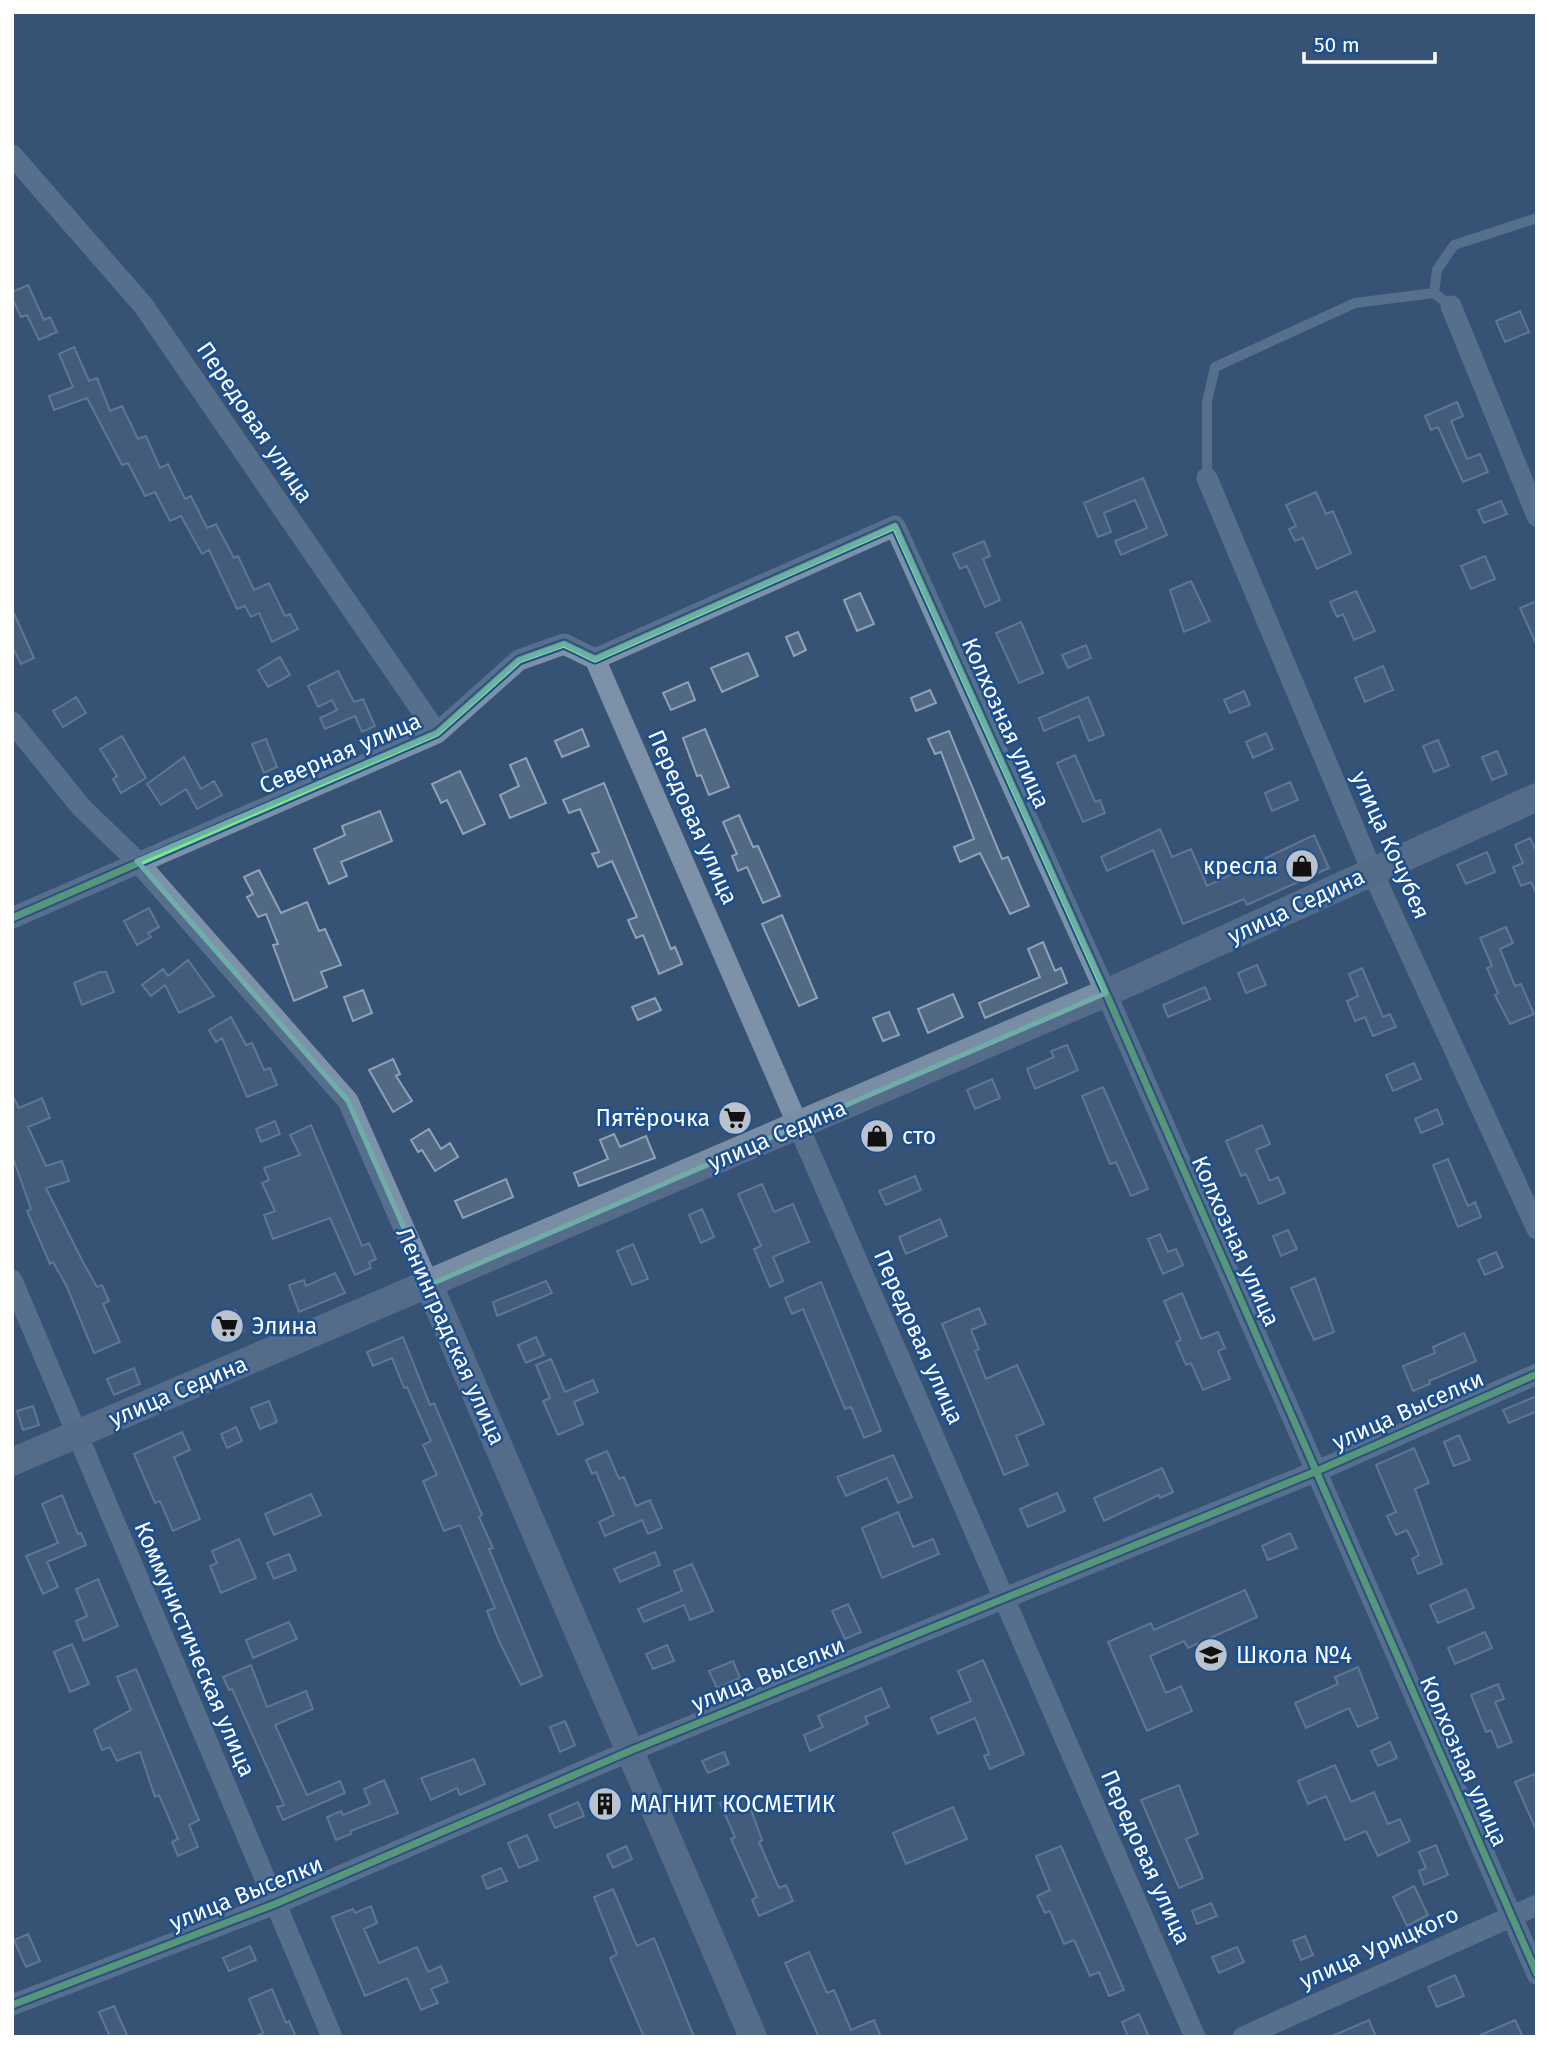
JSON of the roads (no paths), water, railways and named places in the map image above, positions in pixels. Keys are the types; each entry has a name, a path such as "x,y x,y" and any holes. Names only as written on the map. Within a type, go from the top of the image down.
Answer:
{"main road":[{"name":"улица Седина","path":"12,1462 1106,993 1537,797"},
{"name":"Ленинградская улица","path":"429,1285 632,1750 753,2037"}],"street":[{"name":"Передовая улица","path":"12,155 143,305 437,733"},
{"path":"1442,299 1537,516"},
{"name":"улица Кочубея","path":"1207,478 1372,871 1537,1229"},
{"name":"Колхозная улица","path":"595,659 895,526 1106,993 1537,1974"},
{"name":"Северная улица","path":"12,918 437,733 519,660 564,644 595,659"},
{"name":"Передовая улица","path":"595,659 1195,2037"},
{"name":"Ленинградская улица","path":"12,722 82,808 137,862 348,1101 429,1285"},
{"name":"Коммунистическая улица","path":"12,1280 332,2037"},
{"name":"улица Выселки","path":"12,2005 275,1904 632,1750 1317,1471 1537,1374"},
{"name":"улица Урицкого","path":"1243,2037 1537,1905"}],"lane":[{"path":"1207,478 1207,402 1215,367 1355,303 1442,299 1437,270 1454,245 1537,218"}],"place":[{"name":"кресла","path":"1302,866"},
{"name":"Пятёрочка","path":"735,1118"},
{"name":"сто","path":"877,1136"},
{"name":"Элина","path":"227,1326"},
{"name":"Школа №4","path":"1211,1655"},
{"name":"МАГНИТ КОСМЕТИК","path":"605,1804"}]}
